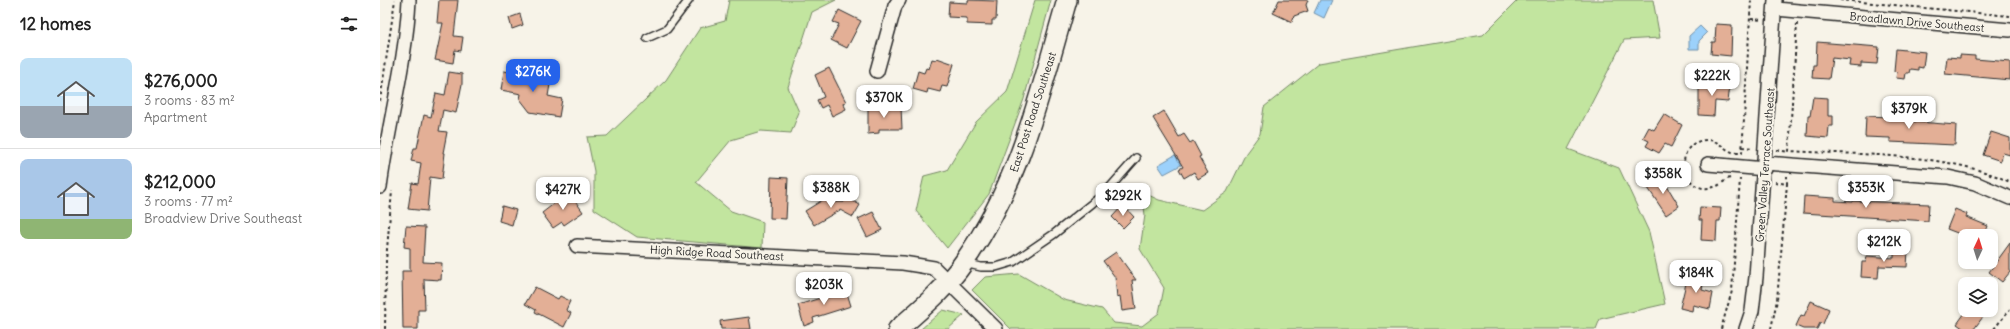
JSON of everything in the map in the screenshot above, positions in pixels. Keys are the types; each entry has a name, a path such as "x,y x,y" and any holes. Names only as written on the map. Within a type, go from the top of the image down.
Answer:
{"main road":[{"name":"East Post Road Southeast","path":"898,329 917,313 964,263 990,222 1020,159 1067,0"}],"street":[{"path":"386,187 385,149 401,68 410,0"},
{"path":"877,71 895,6 899,0"},
{"name":"Broadlawn Drive Southeast","path":"1775,5 2010,30"},
{"name":"Green Valley Terrace Southeast","path":"1746,329 1752,310 1756,277 1765,166 1775,5"},
{"path":"1708,164 1948,177 1975,183 2010,198"},
{"name":"High Ridge Road Southeast","path":"577,246 903,263 934,268 996,329"}],"lane":[{"path":"646,38 667,29 689,0"},
{"path":"964,263 981,267 996,267 1013,262 1054,234 1105,193 1136,158"}],"path":[{"path":"380,101 395,0"},
{"path":"1721,329 1732,291 1740,179 1731,178 1714,188 1697,186 1689,180 1685,172 1684,160 1690,147 1705,140 1713,140 1722,144 1731,152 1742,153 1751,0"},
{"path":"1840,0 2010,16"},
{"path":"1751,19 1764,21"},
{"path":"1804,23 1797,23 1789,151 1934,160 1962,165 1993,174 2010,182"},
{"path":"1742,147 1756,148"},
{"path":"1770,329 1777,300 1788,172"},
{"path":"1775,182 1787,184"},
{"path":"385,329 386,187"},
{"path":"1994,329 2010,309"}],"green space":[{"path":"729,0 836,0 812,12 788,87 799,112 791,133 761,131 731,140 696,182 731,211 763,222 762,248 637,237 594,209 594,171 587,137 607,136 666,80 700,28 725,21"},
{"path":"1035,0 1051,0 1024,99 989,194 947,248 916,211 924,176 947,170 976,122 1007,92"},
{"path":"1518,0 1653,0 1660,38 1624,40 1568,149 1619,168 1649,232 1665,304 1600,319 1596,329 1011,329 972,290 985,277 1019,274 1064,300 1102,309 1114,323 1142,326 1159,313 1164,288 1140,249 1145,215 1142,192 1159,200 1202,210 1227,192 1246,153 1260,134 1264,107 1319,63 1483,35"},
{"path":"943,310 964,315 948,329 921,329"}],"water":[{"path":"1320,0 1332,0 1324,18 1314,13"},
{"path":"1700,26 1707,33 1699,41 1699,49 1689,49 1689,36"},
{"path":"1175,155 1181,165 1164,174 1158,165"}],"building":[{"path":"439,0 458,0 454,36 463,37 461,51 455,50 453,63 435,60 443,23 437,23"},
{"path":"968,0 997,1 996,20 992,20 992,25 967,24 967,18 948,17 949,2 968,3"},
{"path":"1279,0 1308,0 1306,5 1308,11 1294,16 1292,22 1273,13"},
{"path":"839,10 861,21 847,48 831,40 839,24 833,22"},
{"path":"520,14 523,25 512,29 509,18"},
{"path":"1716,24 1732,25 1731,56 1711,54 1712,42 1715,42"},
{"path":"1817,42 1879,47 1877,64 1861,63 1861,67 1849,66 1850,60 1832,58 1829,79 1812,78 1813,65 1816,65"},
{"path":"1896,49 1925,52 1923,68 1918,67 1918,70 1910,69 1909,73 1906,73 1905,79 1896,78 1897,72 1894,71"},
{"path":"1960,55 1975,56 1975,59 2010,62 2010,80 1945,74 1947,57 1960,58"},
{"path":"937,58 954,64 947,87 942,86 940,92 928,89 927,93 913,89 918,71 924,73 926,68 929,69 932,59 936,60"},
{"path":"829,68 846,102 843,103 846,109 832,116 827,105 821,108 817,100 824,97 815,75"},
{"path":"504,71 551,79 548,96 562,99 559,117 530,112 520,99 521,94 501,90"},
{"path":"449,72 462,74 462,84 456,113 443,110 439,131 447,132 443,153 445,153 442,179 430,177 427,211 408,209 412,183 418,184 421,163 411,161 414,148 417,148 424,115 431,117 436,93 445,95"},
{"path":"1699,82 1730,85 1728,102 1715,101 1714,116 1699,115"},
{"path":"1813,97 1828,98 1828,116 1833,116 1833,126 1829,126 1828,138 1807,136 1808,116 1810,116"},
{"path":"868,107 901,107 902,129 879,129 879,133 868,134"},
{"path":"1893,110 1907,111 1907,121 1956,125 1955,145 1890,142 1890,138 1865,137 1866,116 1892,117"},
{"path":"1164,111 1179,137 1184,134 1190,143 1193,141 1201,156 1199,157 1208,173 1198,179 1194,172 1184,178 1179,169 1183,167 1153,118"},
{"path":"1664,114 1682,125 1671,147 1665,144 1659,153 1646,146 1649,141 1643,138 1649,127 1654,130"},
{"path":"1991,132 2010,138 2010,155 2003,153 2001,161 1983,155"},
{"path":"1661,176 1679,206 1666,215 1646,185"},
{"path":"771,177 788,178 786,219 770,218"},
{"path":"569,192 583,212 564,225 562,222 553,228 542,213"},
{"path":"829,196 833,202 844,202 846,197 860,205 853,217 840,210 814,225 805,211"},
{"path":"1804,196 1835,198 1835,201 1929,204 1928,221 1803,213"},
{"path":"1123,205 1134,217 1123,228 1112,217"},
{"path":"502,206 516,210 512,225 499,221"},
{"path":"1700,207 1721,208 1720,221 1717,221 1716,241 1701,240 1702,220 1699,220"},
{"path":"1955,209 1967,214 1966,217 1988,226 1987,229 1958,229 1958,233 1947,229"},
{"path":"873,212 882,230 867,237 858,219"},
{"path":"406,226 425,227 423,262 442,263 441,280 424,279 425,310 418,310 418,329 403,329 402,271 410,271 410,248 404,247"},
{"path":"2010,243 2010,272 2002,282 1998,279 1998,277 1996,277 1989,272 1991,269 1998,269 1998,260"},
{"path":"1894,249 1908,250 1907,267 1879,266 1878,278 1861,277 1862,262 1866,262 1867,256 1894,258"},
{"path":"1116,252 1136,280 1132,280 1136,309 1122,311 1120,296 1117,297 1115,277 1103,261"},
{"path":"1688,275 1704,278 1702,290 1713,293 1710,309 1693,305 1692,311 1680,308"},
{"path":"535,287 558,299 560,296 570,301 566,310 571,313 564,327 535,312 536,310 525,304"},
{"path":"846,290 851,306 813,318 814,322 804,326 798,305"},
{"path":"1811,301 1829,309 1823,324 1820,323 1817,329 1803,329 1796,326 1801,315 1804,316"},
{"path":"749,317 751,329 721,329 720,321"},
{"path":"1962,317 1983,317 1974,329 1964,329 1957,324"}]}
